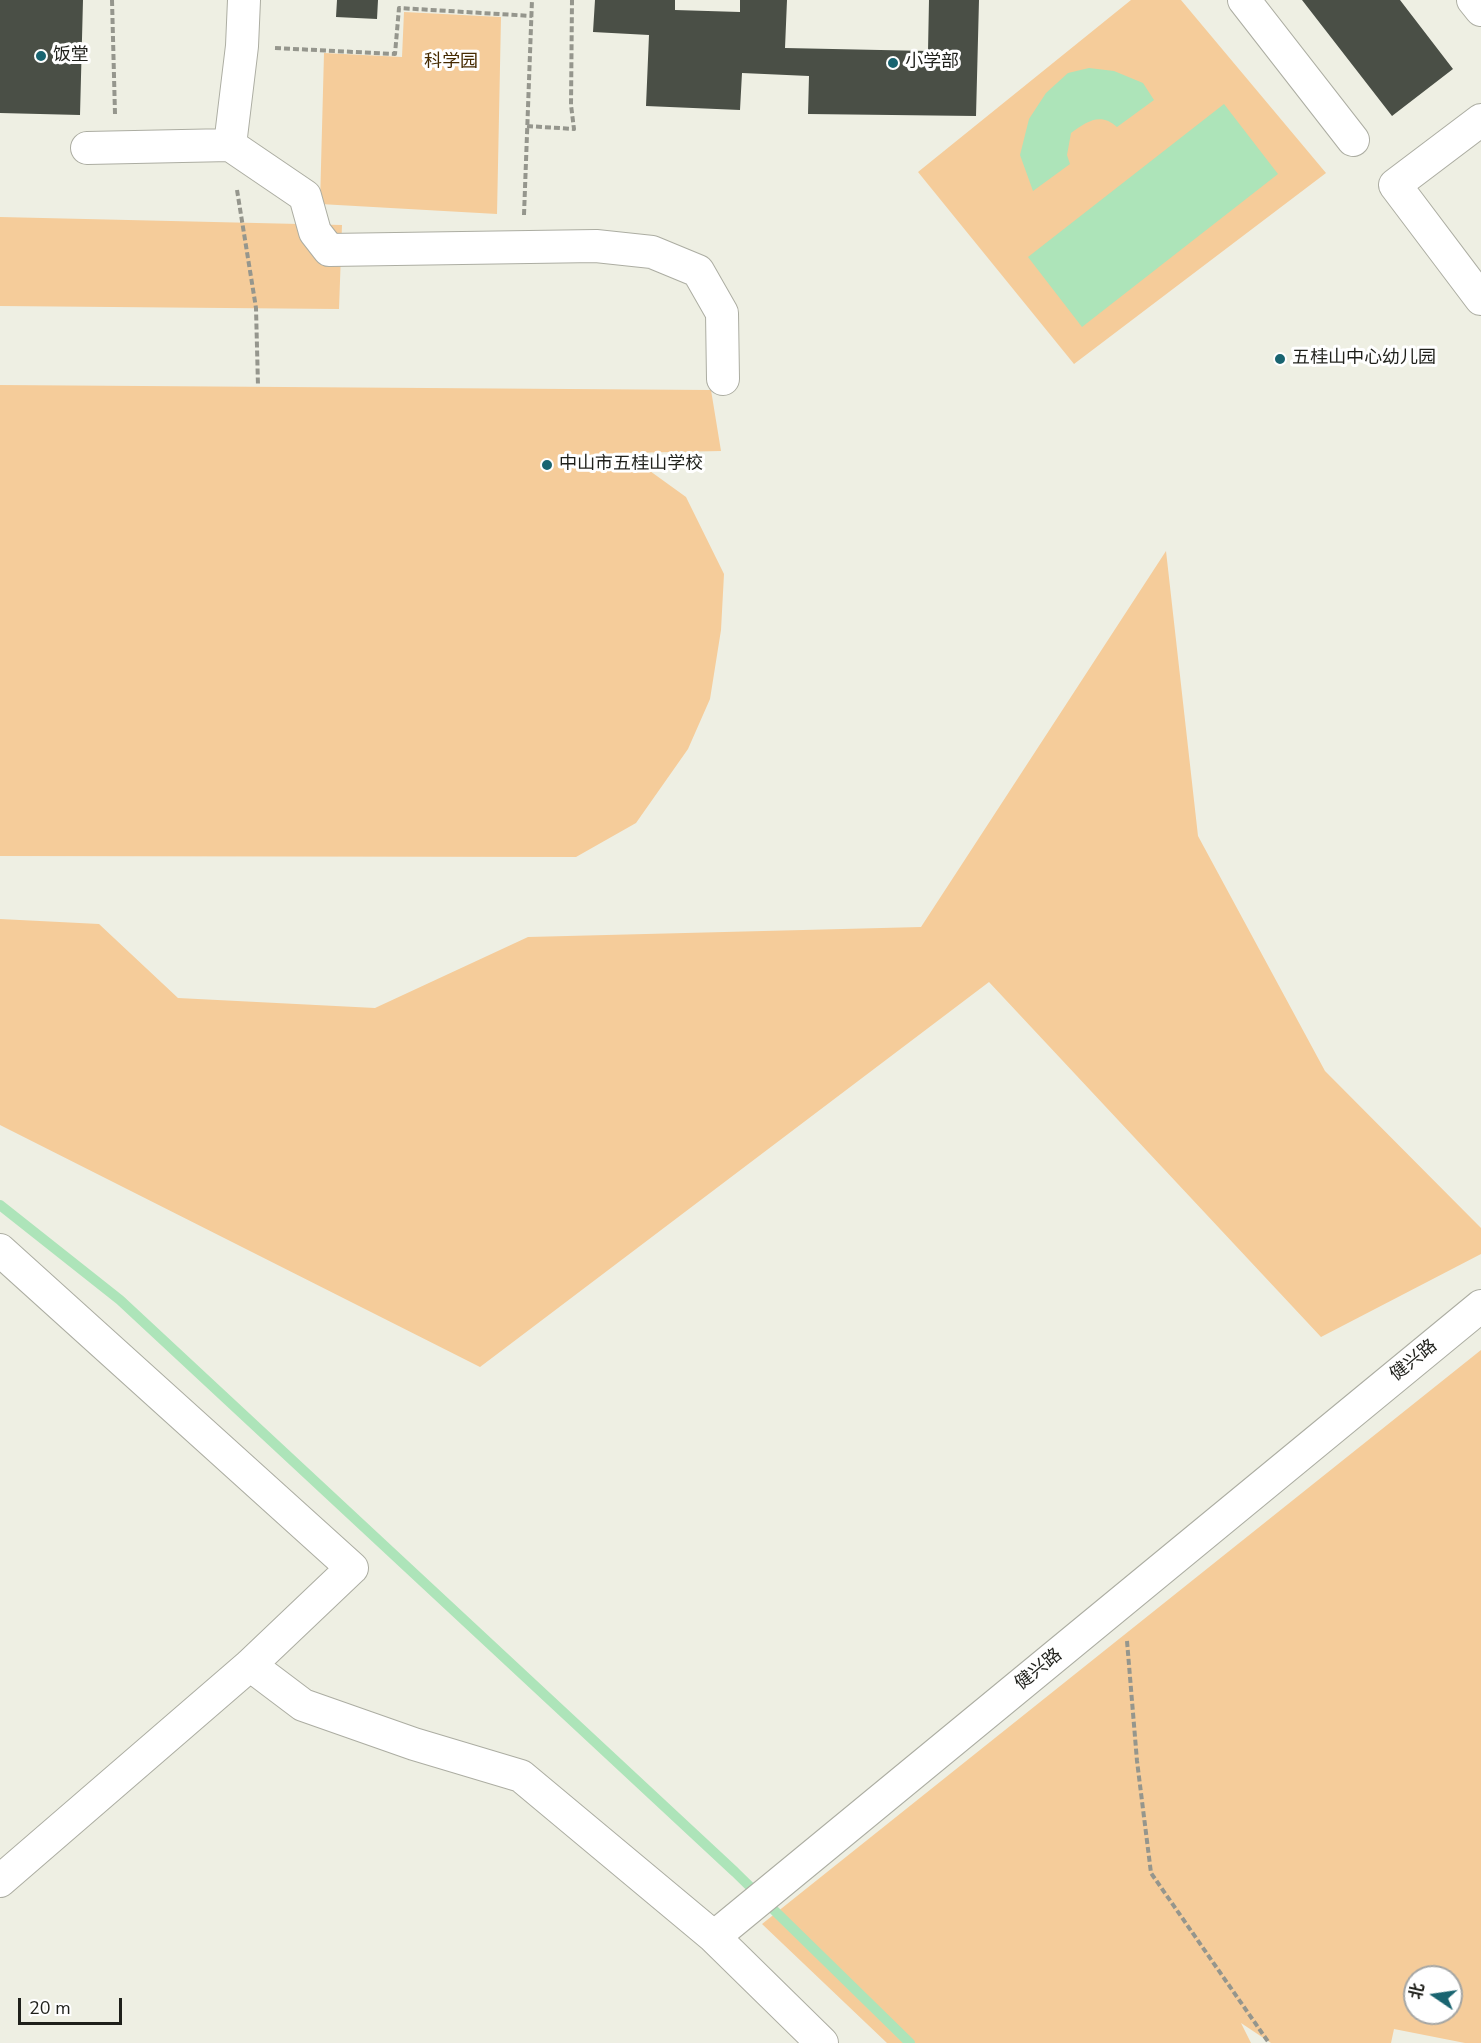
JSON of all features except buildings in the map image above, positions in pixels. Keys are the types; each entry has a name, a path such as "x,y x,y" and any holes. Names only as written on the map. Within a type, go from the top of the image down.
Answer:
{"street":[{"path":"230,145 242,46 244,0"},
{"path":"1244,0 1353,140"},
{"path":"1473,0 1481,10"},
{"path":"1481,120 1395,185 1481,299"},
{"path":"102,148 230,145 305,196 315,232 329,250 596,246 652,252 698,271 722,313 723,379"},
{"path":"0,1250 352,1568 250,1665 0,1881"},
{"name":"健兴路","path":"714,1937 1481,1306"},
{"path":"250,1665 303,1705 414,1744 521,1776 714,1937 822,2043"}],"path":[{"path":"102,148 112,0"},
{"path":"524,221 532,0"},
{"path":"527,126 574,129 571,105 572,0"},
{"path":"242,46 395,54 399,8 532,16"},
{"path":"230,145 256,308 258,386"},
{"path":"1124,1600 1137,1761 1151,1872 1269,2043"}],"green space":[{"path":"1131,0 1181,0 1326,173 1074,364 918,172"},
{"name":"科学园","path":"404,12 501,17 497,214 320,204 324,53 402,57"},
{"path":"0,217 342,225 339,309 0,306"},
{"path":"0,385 711,390 721,451 625,453 686,497 724,574 721,630 710,699 688,749 636,823 576,857 0,856"},
{"path":"1166,551 1198,836 1325,1071 1481,1228 1481,1254 1321,1337 989,982 480,1367 0,1125 0,919 99,924 178,998 375,1008 528,937 921,927"},
{"path":"1481,1350 1481,2043 1465,2043 1394,2029 1391,2043 1271,2043 1241,2023 1251,2043 887,2043 762,1924"}],"shaded area":[{"path":"1089,68 1114,71 1143,83 1154,100 1117,127 1111,122 1100,119 1088,122 1071,133 1067,155 1070,164 1033,191 1020,155 1029,119 1046,93 1068,73"},
{"path":"1224,104 1278,174 1082,327 1028,257"}],"waterway":[{"path":"0,1205 120,1300 735,1872 910,2043"}],"place":[{"name":"饭堂","path":"41,56"},
{"name":"小学部","path":"893,63"},
{"name":"五桂山中心幼儿园","path":"1280,359"},
{"name":"中山市五桂山学校","path":"547,465"}]}
